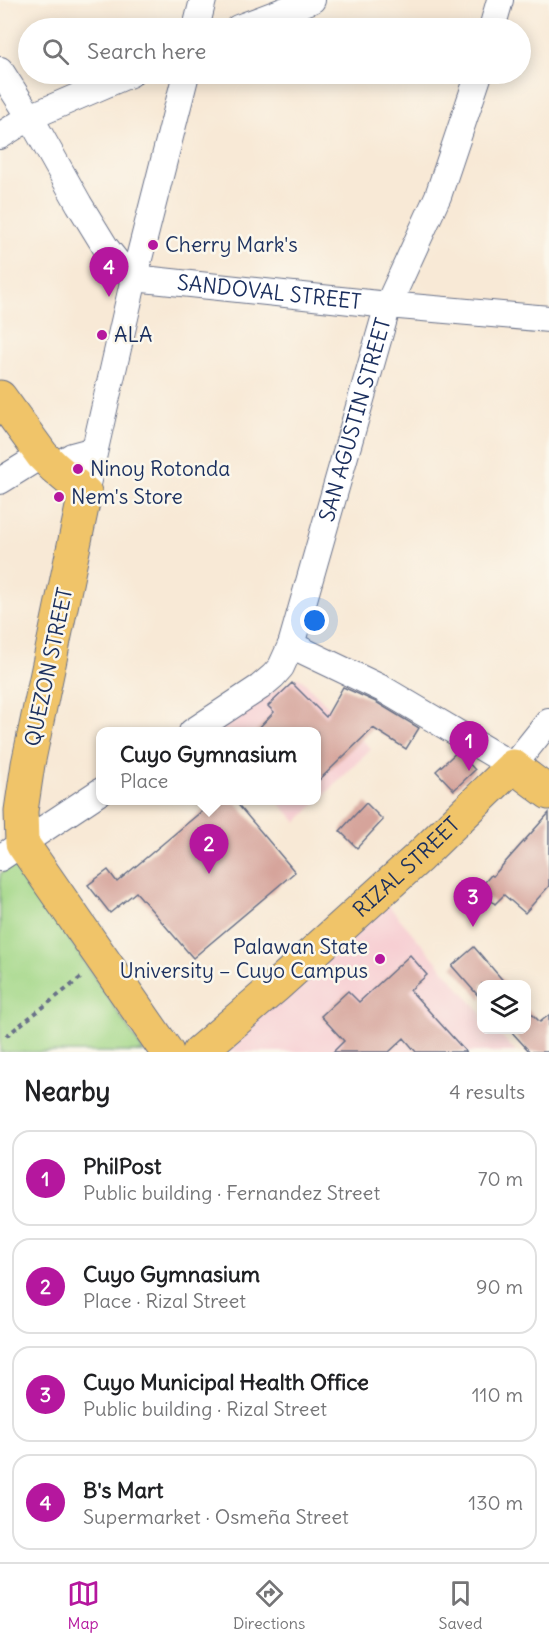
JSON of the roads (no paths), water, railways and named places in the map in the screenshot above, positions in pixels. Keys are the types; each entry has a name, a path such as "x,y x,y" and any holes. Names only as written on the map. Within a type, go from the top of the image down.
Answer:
{"main road":[{"path":"0,398 48,461 85,493"},
{"name":"QUEZON STREET","path":"11,850 21,812 28,764 85,493"},
{"path":"513,766 549,793"},
{"name":"RIZAL STREET","path":"199,1052 411,865 513,766"},
{"path":"11,850 103,961 167,1052"}],"street":[{"path":"198,18 202,0"},
{"path":"264,18 312,0"},
{"path":"495,18 500,0"},
{"path":"0,70 30,117 106,249 134,279"},
{"path":"0,136 30,117 107,84"},
{"path":"85,493 134,279 183,84"},
{"name":"SAN AGUSTIN STREET","path":"200,727 273,676 281,667 291,645 388,305 438,196 475,84"},
{"name":"SANDOVAL STREET","path":"134,279 549,319"},
{"path":"0,481 48,461 94,450"},
{"path":"291,645 383,689 513,766"},
{"name":"RIZAL STREET","path":"513,766 549,721"},
{"path":"11,850 96,794"}],"place":[{"name":"Cherry Mark's","path":"153,245"},
{"name":"B's Mart","path":"109,297"},
{"name":"ALA","path":"102,335"},
{"name":"Ninoy Rotonda","path":"78,469"},
{"name":"Nem's Store","path":"59,497"},
{"name":"PhilPost","path":"469,771"},
{"name":"Cuyo Gymnasium","path":"209,874"},
{"name":"Cuyo Municipal Health Office","path":"473,927"},
{"name":"Palawan State University – Cuyo Campus","path":"380,959"}]}
